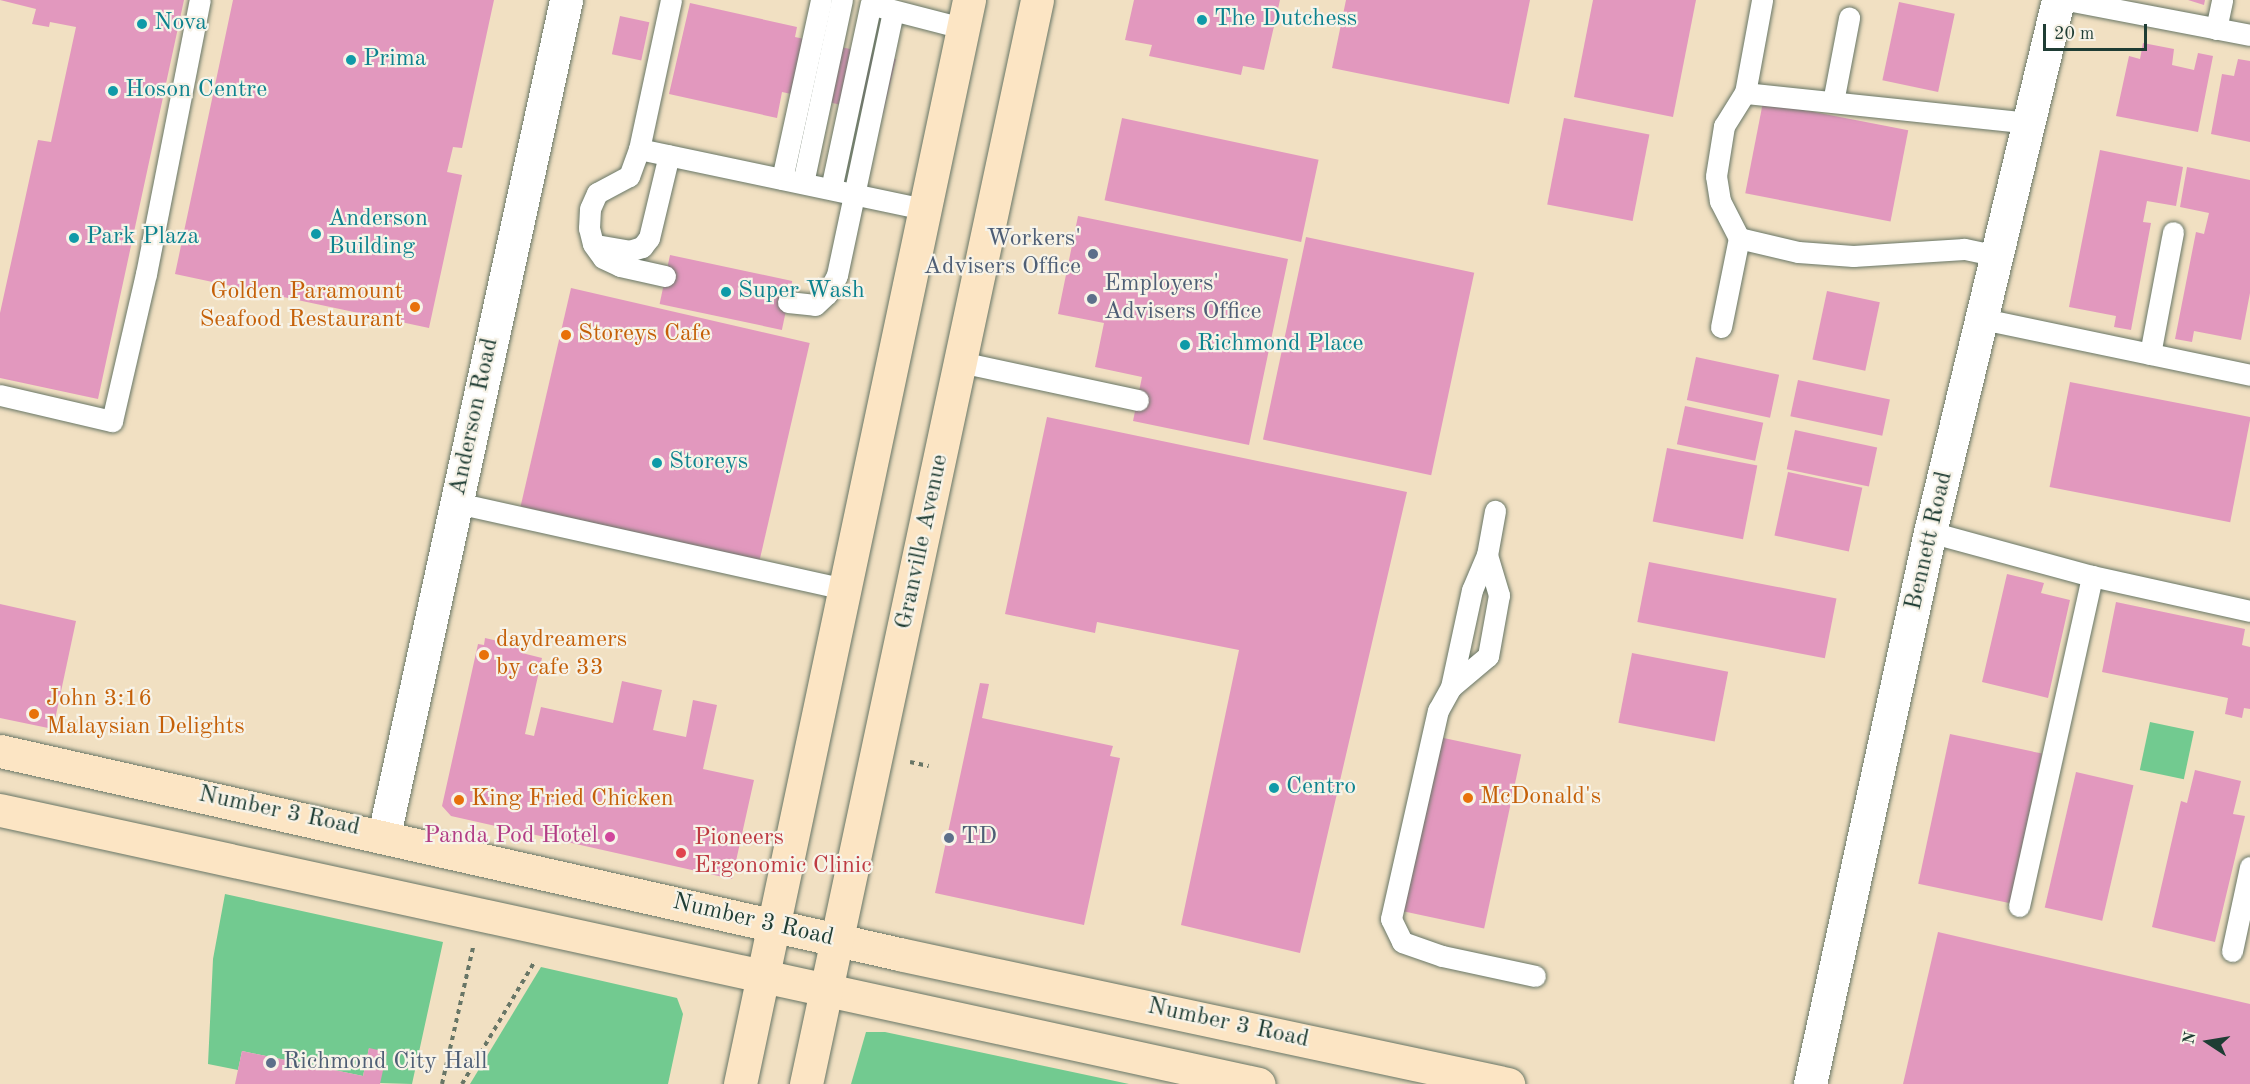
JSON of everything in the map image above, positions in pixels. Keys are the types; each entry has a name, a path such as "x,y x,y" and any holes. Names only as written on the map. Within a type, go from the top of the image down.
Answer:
{"main road":[{"name":"Granville Avenue","path":"806,1084 1037,0"},
{"path":"740,1084 966,14"},
{"name":"Number 3 Road","path":"0,751 384,835 773,926 1508,1084"},
{"path":"0,810 1259,1084"}],"street":[{"name":"Anderson Road","path":"384,835 566,0"},
{"name":"Bennett Road","path":"1810,1084 1930,532 2058,0"}],"lane":[{"path":"0,395 112,421 146,274 200,0"},
{"path":"665,276 620,266 603,258 593,244 588,228 590,209 597,193 629,176 639,149 671,0"},
{"path":"793,181 821,0"},
{"path":"793,181 842,0"},
{"path":"1721,327 1739,238 1720,201 1716,176 1724,126 1745,93 1762,0"},
{"path":"2067,0 2250,35"},
{"path":"2216,29 2222,0"},
{"path":"831,189 869,1 893,12 966,14"},
{"path":"788,303 815,305 828,294 837,275 893,12"},
{"path":"1833,102 1849,18"},
{"path":"1745,93 2030,123"},
{"path":"639,149 923,209"},
{"path":"593,244 614,251 642,247 654,227 669,156"},
{"path":"2150,354 2173,232"},
{"path":"1739,238 1820,254 1853,256 1964,249 1998,256"},
{"path":"1983,319 2250,375"},
{"path":"960,362 1138,400"},
{"path":"456,503 845,589"},
{"path":"1495,511 1487,555 1472,590 1451,687 1438,710 1391,919 1402,942 1442,956 1535,976"},
{"path":"1930,532 2092,576 2250,611"},
{"path":"1451,687 1488,656 1499,595 1487,555"},
{"path":"2019,906 2092,576"},
{"path":"2232,951 2250,867"}],"path":[{"path":"910,762 929,766"},
{"path":"442,1084 474,942"},
{"path":"462,1084 538,956"}],"green space":[{"path":"2150,722 2194,731 2184,779 2140,770"},
{"path":"225,894 443,942 412,1084 380,1083 369,1048 363,1076 242,1051 238,1070 208,1064 213,959"},
{"path":"541,967 677,998 683,1014 668,1084 470,1084"},
{"path":"866,1032 885,1032 1129,1084 851,1084"}],"building":[{"name":"Park Plaza","path":"0,0 184,0 98,399 0,378 0,313 38,140 51,142 76,27 50,22 49,27 32,24 36,9"},
{"path":"233,0 494,0 462,148 453,147 447,172 462,175 429,328 175,274"},
{"name":"The Dutchess","path":"1134,0 1280,0 1264,70 1243,66 1241,75 1149,56 1152,45 1125,40"},
{"path":"1346,0 1530,0 1509,104 1332,68"},
{"path":"1593,0 1696,0 1673,117 1574,97"},
{"path":"2188,0 2205,0 2204,5"},
{"path":"1899,2 1955,14 1938,92 1882,80"},
{"path":"690,3 797,27 795,37 896,59 883,114 782,92 777,118 669,94"},
{"path":"620,16 649,22 641,60 612,54"},
{"path":"2143,43 2174,49 2172,65 2194,70 2198,53 2213,56 2198,132 2116,116 2129,56 2140,59"},
{"path":"2238,59 2250,61 2250,142 2211,134 2222,74 2234,76"},
{"path":"1763,102 1908,130 1891,222 1745,193"},
{"path":"1122,118 1319,160 1301,242 1105,200"},
{"path":"1564,118 1649,135 1633,221 1547,204"},
{"path":"2100,150 2183,167 2176,206 2147,201 2143,222 2151,223 2131,330 2114,327 2116,316 2069,307"},
{"path":"2187,167 2250,180 2250,293 2241,340 2194,331 2192,342 2175,339 2196,232 2204,234 2209,213 2180,207"},
{"name":"Richmond Place","path":"1078,216 1288,259 1249,445 1133,421 1142,377 1095,367 1104,323 1058,314"},
{"path":"1306,237 1474,273 1431,475 1263,439"},
{"name":"Super Wash","path":"670,255 792,281 782,330 660,304"},
{"name":"Storeys","path":"571,288 810,343 759,561 521,506"},
{"path":"1827,291 1880,302 1865,371 1812,359"},
{"path":"1696,357 1779,375 1770,418 1687,400"},
{"path":"1798,380 1890,400 1882,436 1790,416"},
{"path":"2070,382 2250,417 2230,522 2050,487"},
{"path":"1685,406 1763,423 1755,461 1677,444"},
{"name":"Centro","path":"1047,417 1407,492 1300,953 1181,925 1239,650 1097,622 1095,633 1005,614"},
{"path":"1795,430 1877,447 1869,487 1787,469"},
{"path":"1667,448 1757,466 1743,539 1653,522"},
{"path":"1788,472 1862,488 1849,551 1774,536"},
{"path":"1649,562 1836,598 1825,658 1637,622"},
{"path":"2007,574 2044,583 2041,593 2070,600 2048,698 1982,682"},
{"path":"2116,602 2245,629 2242,645 2250,647 2250,709 2244,708 2242,718 2225,714 2228,698 2102,672"},
{"path":"0,604 76,621 53,729 0,718"},
{"path":"485,638 524,647 522,653 542,658 525,734 534,736 541,707 613,723 622,681 662,690 653,730 686,737 693,700 717,705 703,769 754,780 732,879 451,816 442,806 478,644 484,645"},
{"path":"1632,653 1728,672 1715,741 1618,723"},
{"path":"980,683 989,684 982,718 1113,746 1110,756 1120,758 1084,925 935,893"},
{"path":"1950,734 2042,754 2010,903 1918,884"},
{"name":"McDonald's","path":"1439,737 1521,754 1484,929 1402,911"},
{"path":"2195,770 2241,781 2233,814 2245,816 2215,942 2152,927 2181,801 2187,803"},
{"path":"2076,772 2133,785 2102,921 2045,907"},
{"path":"1938,932 2250,1004 2250,1084 1903,1084"},
{"name":"Richmond City Hall","path":"369,1048 387,1052 380,1084 235,1084 242,1051 363,1076"}],"place":[{"name":"The Dutchess","path":"1202,20"},
{"name":"Nova","path":"142,24"},
{"name":"Prima","path":"351,60"},
{"name":"Hoson Centre","path":"113,91"},
{"name":"Anderson Building","path":"316,234"},
{"name":"Park Plaza","path":"74,238"},
{"name":"Workers' Advisers Office","path":"1093,254"},
{"name":"Super Wash","path":"726,292"},
{"name":"Employers' Advisers Office","path":"1092,299"},
{"name":"Golden Paramount Seafood Restaurant","path":"415,307"},
{"name":"Storeys Cafe","path":"566,335"},
{"name":"Richmond Place","path":"1185,345"},
{"name":"Storeys","path":"657,463"},
{"name":"daydreamers by cafe 33","path":"484,655"},
{"name":"John 3:16 Malaysian Delights","path":"34,714"},
{"name":"Centro","path":"1274,788"},
{"name":"McDonald's","path":"1468,798"},
{"name":"King Fried Chicken","path":"459,800"},
{"name":"Panda Pod Hotel","path":"610,837"},
{"name":"TD","path":"949,838"},
{"name":"Pioneers Ergonomic Clinic","path":"681,853"},
{"name":"Richmond City Hall","path":"271,1063"}]}
